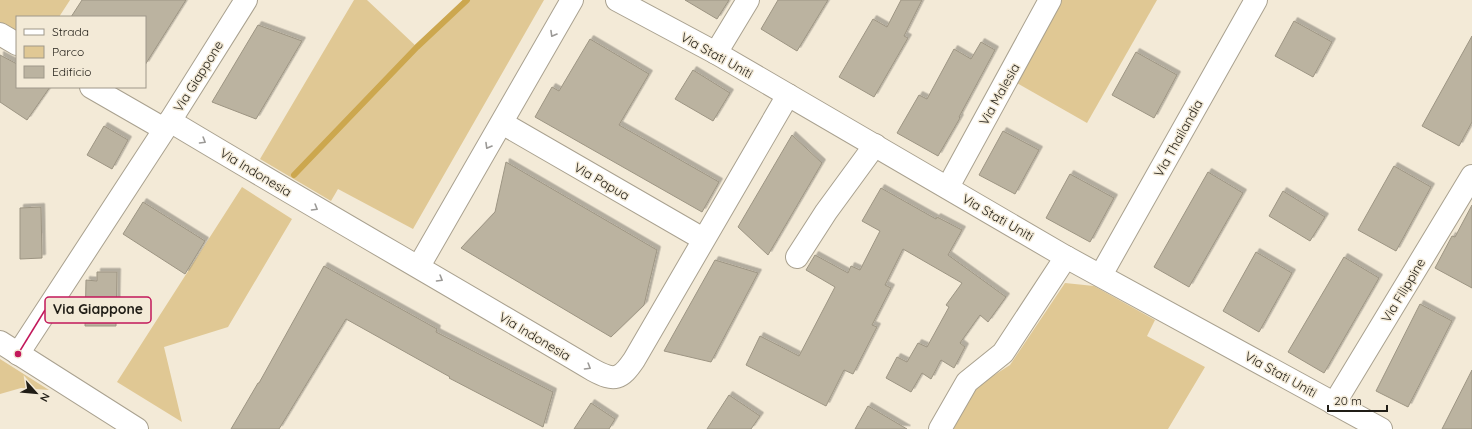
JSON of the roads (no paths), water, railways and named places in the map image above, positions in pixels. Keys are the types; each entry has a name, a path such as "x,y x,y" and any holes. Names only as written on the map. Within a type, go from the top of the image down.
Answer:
{"street":[{"name":"Via Giappone","path":"9,348 167,125 246,0"},
{"path":"419,266 572,0"},
{"name":"Via Stati Uniti","path":"617,0 788,95 1066,257 1381,429"},
{"path":"716,54 748,0"},
{"name":"Via Malesia","path":"948,187 1050,0"},
{"name":"Via Thailandia","path":"1100,275 1256,0"},
{"path":"0,34 16,43"},
{"name":"Via Indonesia","path":"93,88 167,125 419,266 593,370 601,374 616,377 622,375 634,360 788,95"},
{"name":"Via Papua","path":"502,122 703,239"},
{"path":"798,257 826,212 874,145"},
{"name":"Via Filippine","path":"1334,404 1472,176"},
{"path":"940,429 967,382 1003,353 1066,257"},
{"path":"9,348 137,429"}],"waterway":[{"path":"294,175 417,47 467,0"}],"place":[{"name":"Via Giappone","path":"18,354"}]}
